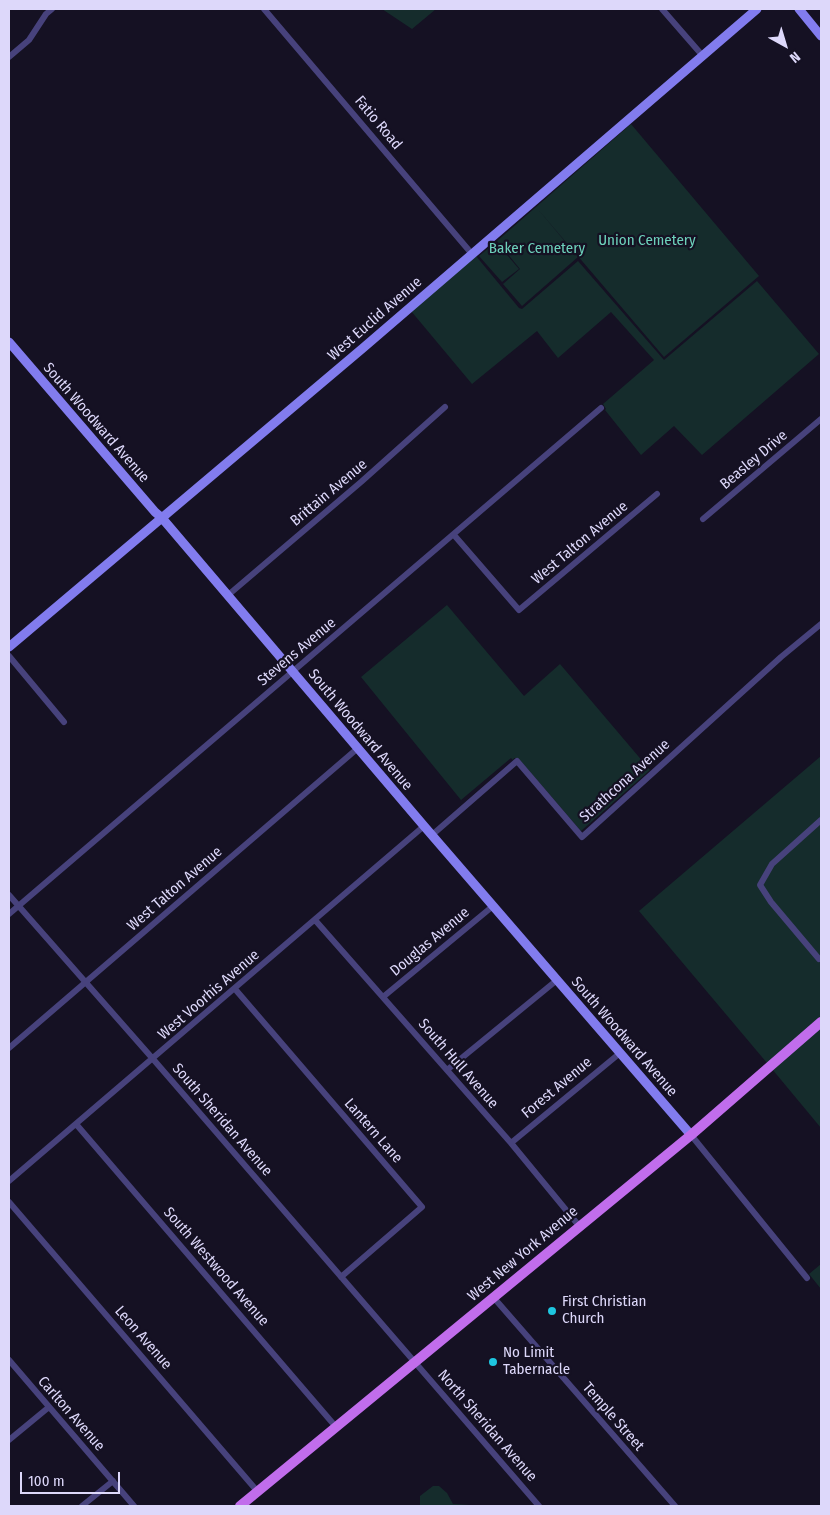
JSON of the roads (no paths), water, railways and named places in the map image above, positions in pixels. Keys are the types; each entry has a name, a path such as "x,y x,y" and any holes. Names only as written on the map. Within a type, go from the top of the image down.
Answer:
{"main road":[{"name":"West New York Avenue","path":"241,1506 691,1135 821,1022"}],"street":[{"path":"9,57 29,40 46,14 52,9"},
{"name":"Fatio Road","path":"264,9 472,254"},
{"path":"662,9 702,55"},
{"name":"West Euclid Avenue","path":"9,647 757,9"},
{"path":"799,9 821,36"},
{"name":"South Woodward Avenue","path":"9,342 691,1135"},
{"name":"Brittain Avenue","path":"227,596 361,482 445,407"},
{"name":"Stevens Avenue","path":"9,914 601,408"},
{"name":"Beasley Drive","path":"703,520 821,419"},
{"name":"West Talton Avenue","path":"454,535 519,610 657,494"},
{"name":"Strathcona Avenue","path":"432,835 517,761 582,837 781,657 821,624"},
{"path":"9,656 64,722"},
{"name":"West Talton Avenue","path":"9,1048 358,748"},
{"path":"819,959 771,902 760,885 772,864 821,820"},
{"name":"West Voorhis Avenue","path":"9,1181 424,826"},
{"name":"South Sheridan Avenue","path":"9,895 416,1362"},
{"name":"Douglas Avenue","path":"383,997 493,906"},
{"name":"South Hull Avenue","path":"315,920 511,1143 580,1227"},
{"path":"447,1070 557,980"},
{"name":"Lantern Lane","path":"235,989 422,1207 341,1277"},
{"name":"Forest Avenue","path":"511,1143 620,1053"},
{"name":"South Westwood Avenue","path":"76,1124 336,1427"},
{"path":"691,1135 807,1278"},
{"name":"Leon Avenue","path":"9,1202 258,1492"},
{"name":"Temple Street","path":"494,1298 675,1506"},
{"name":"Carlton Avenue","path":"9,1360 134,1506"},
{"name":"North Sheridan Avenue","path":"416,1362 539,1506"},
{"path":"9,1440 49,1407"},
{"path":"82,1506 113,1481"}],"place":[{"name":"First Christian Church","path":"552,1311"},
{"name":"No Limit Tabernacle","path":"493,1362"}],"park label":[{"name":"Union Cemetery","path":"647,241"},
{"name":"Baker Cemetery","path":"537,249"}]}
